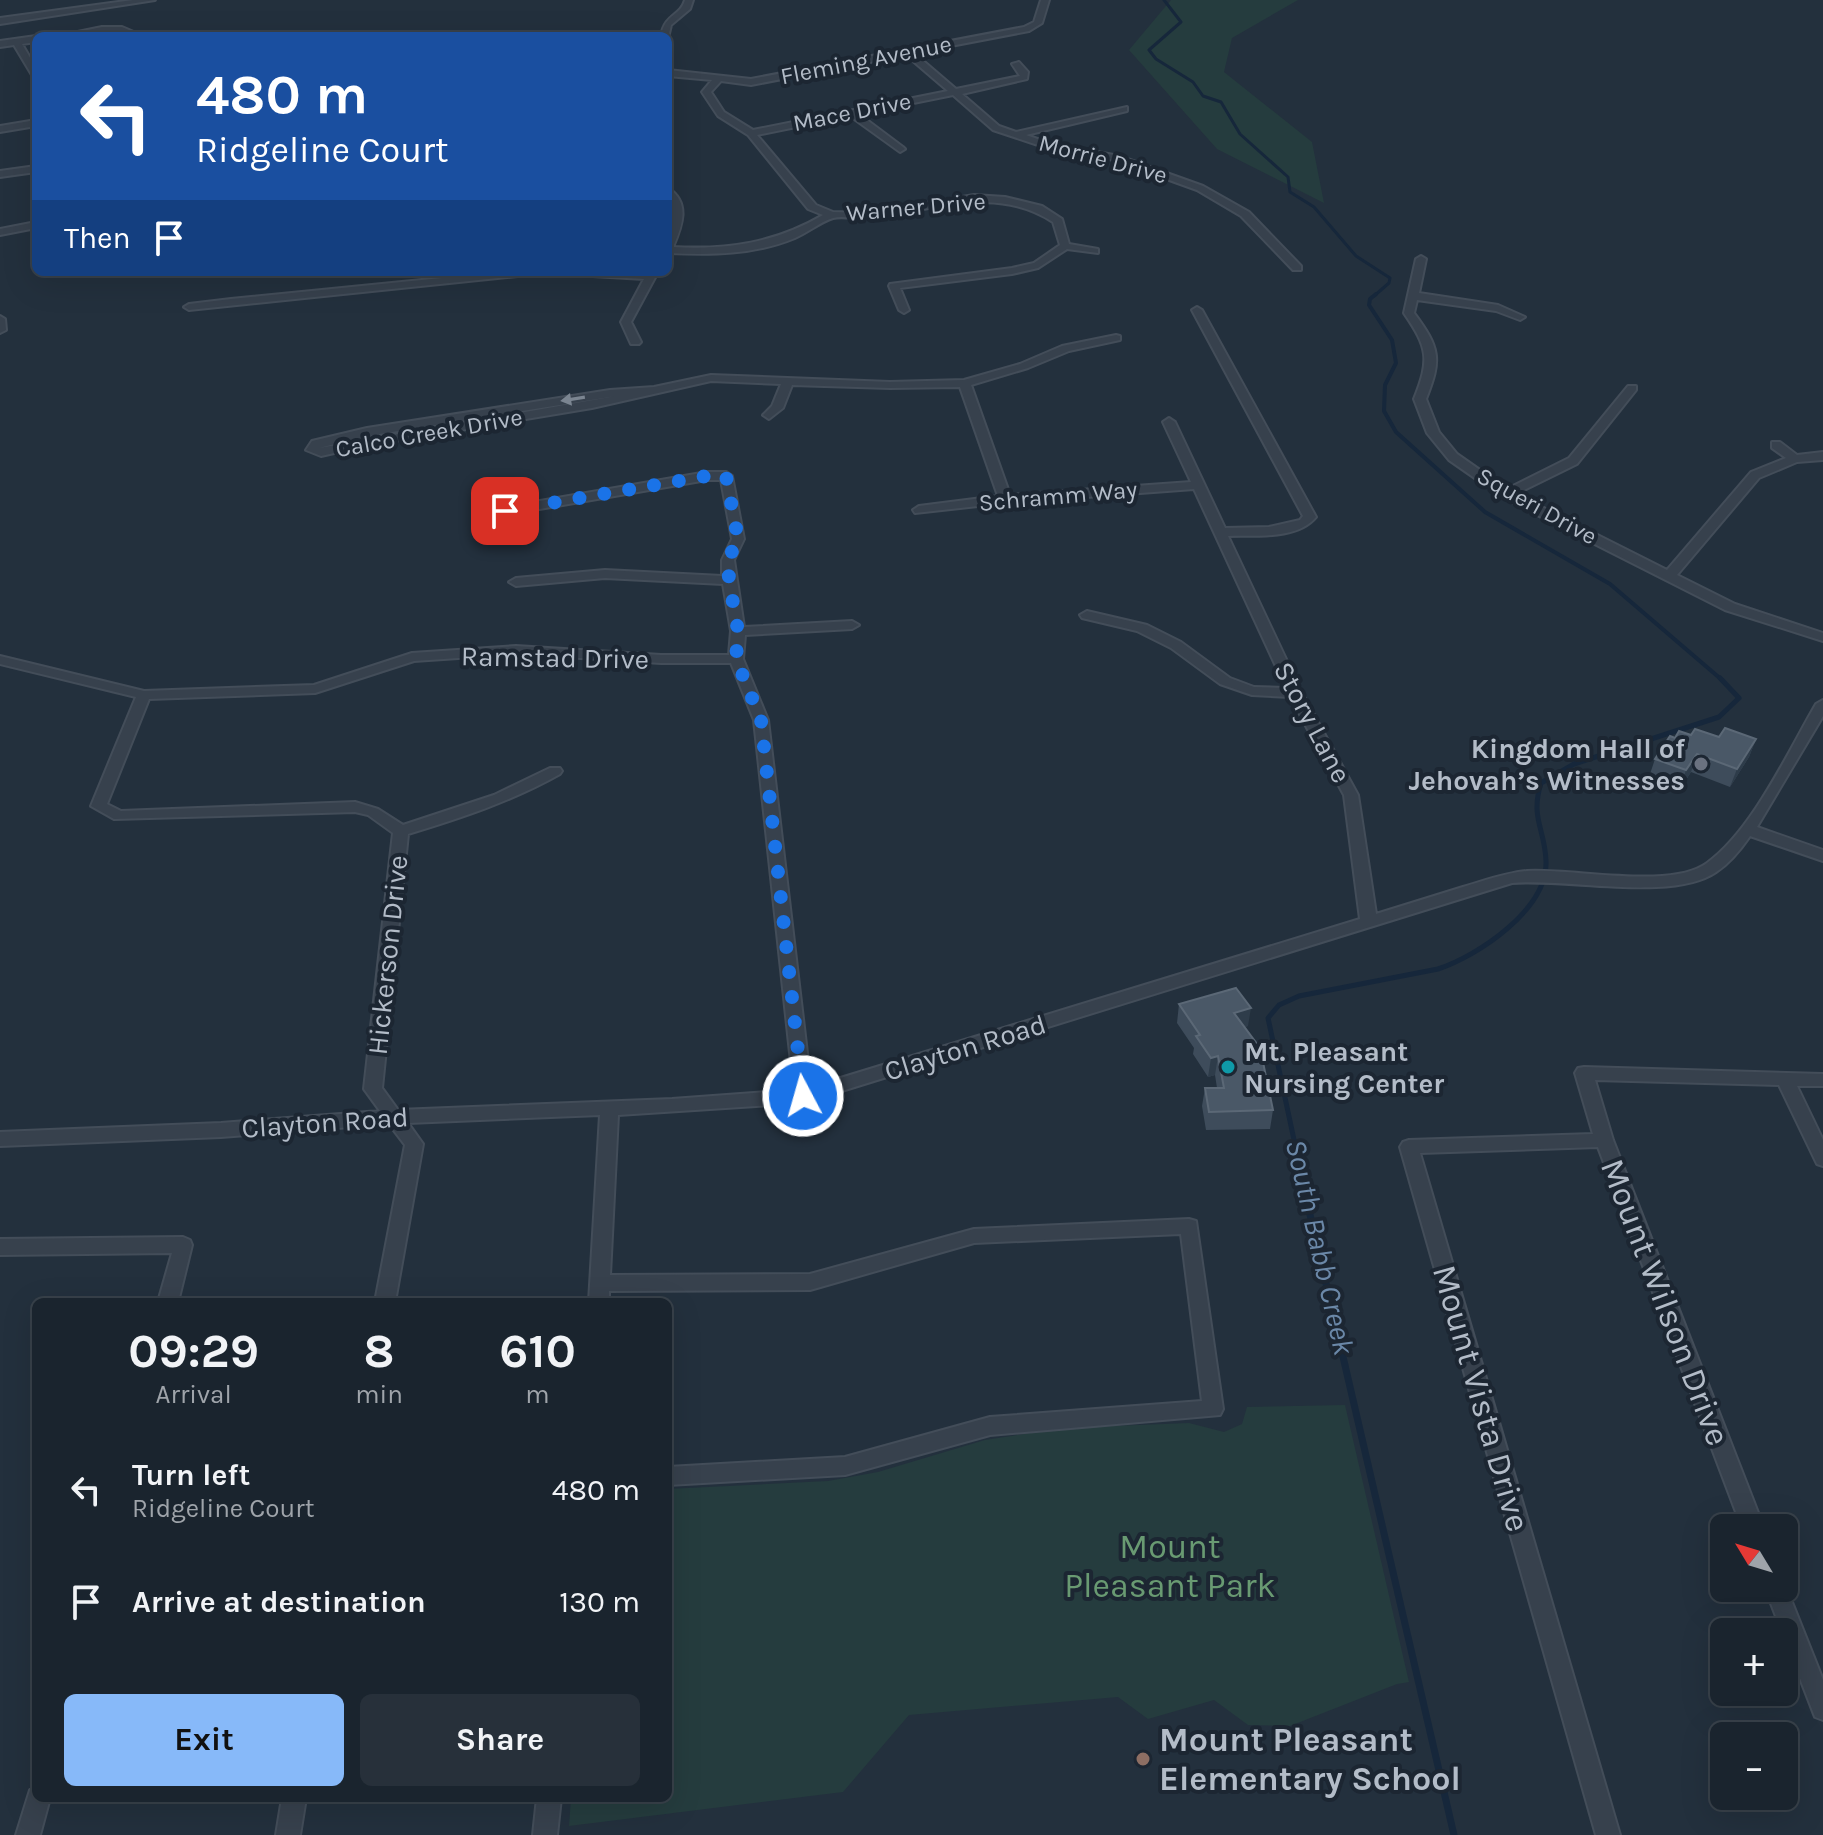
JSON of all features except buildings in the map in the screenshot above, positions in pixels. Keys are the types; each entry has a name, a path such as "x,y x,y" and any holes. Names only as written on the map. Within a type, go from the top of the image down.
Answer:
{"street":[{"path":"0,21 151,0"},
{"path":"666,32 667,24 687,7 689,0"},
{"name":"Fleming Avenue","path":"672,74 751,82 1026,29 1038,23 1045,0"},
{"path":"99,32 132,32"},
{"path":"0,44 32,39"},
{"path":"16,41 32,68"},
{"name":"Morrie Drive","path":"908,52 996,128 1047,145 1116,158 1200,188 1245,214 1297,268"},
{"name":"Mace Drive","path":"751,133 1024,77 1024,72 1016,64"},
{"name":"Warner Drive","path":"718,80 706,92 721,114 751,133 812,207 831,215 866,216 974,198 1005,200 1038,208 1058,221 1065,246"},
{"path":"1016,135 1124,109"},
{"path":"850,112 900,149"},
{"path":"0,129 32,124"},
{"path":"0,174 32,170"},
{"path":"672,196 679,205 679,217 672,237"},
{"path":"672,248 721,253 773,245 831,215"},
{"path":"0,232 32,226"},
{"path":"904,310 894,286 1038,265 1065,246 1094,251"},
{"name":"Squeri Drive","path":"1421,259 1409,313 1429,340 1434,365 1420,399 1433,433 1453,457 1506,494 1730,607 1823,637"},
{"path":"189,307 303,292 422,286 498,276"},
{"path":"635,342 626,322 651,276"},
{"path":"1415,296 1498,308 1520,317"},
{"path":"1197,310 1309,510 1310,517 1304,525 1290,529 1220,532"},
{"path":"0,319 0,330"},
{"name":"Calco Creek Drive","path":"651,390 610,393 367,432 316,444 312,450 321,452 592,405 711,378 890,385 965,383 1024,366 1066,348 1116,338"},
{"path":"769,415 777,408 788,380"},
{"path":"965,383 1005,499"},
{"path":"1506,494 1573,461 1632,388"},
{"name":"Story Lane","path":"1169,422 1295,693 1351,795 1369,923"},
{"path":"1776,445 1795,459"},
{"path":"1669,576 1755,475 1795,459 1823,456"},
{"path":"505,511 707,476 726,476 738,539 728,560 738,631 736,659 761,720 803,1096"},
{"name":"Schramm Way","path":"919,510 1005,499 1198,485"},
{"path":"516,582 605,574 729,580"},
{"path":"1087,615 1142,628 1176,645 1225,681 1252,691 1295,693"},
{"path":"738,631 852,625"},
{"name":"Ramstad Drive","path":"0,660 144,695 315,689 412,657 516,650 661,659 736,659"},
{"name":"Hickerson Drive","path":"144,695 99,806 119,816 355,807 373,812 401,831 373,1089 414,1144 386,1298"},
{"name":"Clayton Road","path":"0,1139 221,1130 392,1117 733,1103 803,1096 1478,887 1530,876 1645,881 1689,877 1713,867 1747,829 1823,704"},
{"path":"401,831 522,790 555,771"},
{"path":"1747,829 1823,856"},
{"name":"Mount Wilson Drive","path":"1748,1514 1604,1140 1584,1073 1785,1079"},
{"path":"1823,1080 1785,1079 1823,1159"},
{"path":"609,1109 600,1292 810,1282 974,1236 1189,1226 1213,1409 990,1426 845,1466 672,1476"},
{"name":"Mount Vista Drive","path":"1604,1140 1409,1147 1608,1835"},
{"path":"0,1247 183,1245 169,1298"},
{"path":"1781,1602 1823,1709"},
{"path":"28,1835 37,1802"},
{"path":"288,1835 293,1802"},
{"path":"545,1835 549,1802"}],"green space":[{"path":"1171,0 1298,0 1232,38 1224,72 1312,142 1324,203 1217,149 1129,50"},
{"name":"Mount Pleasant Park","path":"1345,1405 1409,1682 1290,1726 1248,1725 1214,1700 1148,1719 1118,1697 909,1715 843,1792 569,1826 571,1802 672,1802 672,1489 828,1481 878,1472 985,1440 1063,1428 1189,1423 1224,1432 1242,1424 1247,1407"}],"waterway":[{"name":"South Babb Creek","path":"1164,0 1181,22 1149,50 1156,59 1193,82 1203,96 1221,102 1240,134 1288,177 1290,192 1314,207 1356,256 1390,278 1389,283 1374,296"},
{"name":"South Babb Creek","path":"1376,294 1369,305 1392,340 1396,363 1385,385 1384,411 1396,432 1485,512 1610,584 1721,680"},
{"name":"South Babb Creek","path":"1303,1182 1268,1018 1279,1005 1299,996 1438,969 1490,942 1523,913 1544,879 1545,850 1537,805 1541,783 1574,764 1719,717 1739,698 1721,680"},
{"name":"South Babb Creek","path":"1302,1180 1454,1835"}],"place":[{"name":"Kingdom Hall of Jehovah’s Witnesses","path":"1701,764"},
{"name":"Mt. Pleasant Nursing Center","path":"1228,1067"},
{"name":"Mount Pleasant Elementary School","path":"1143,1759"}],"route":[{"path":"505,511 707,476 726,476 738,539 728,560 738,631 736,659 761,720 803,1096"}]}
